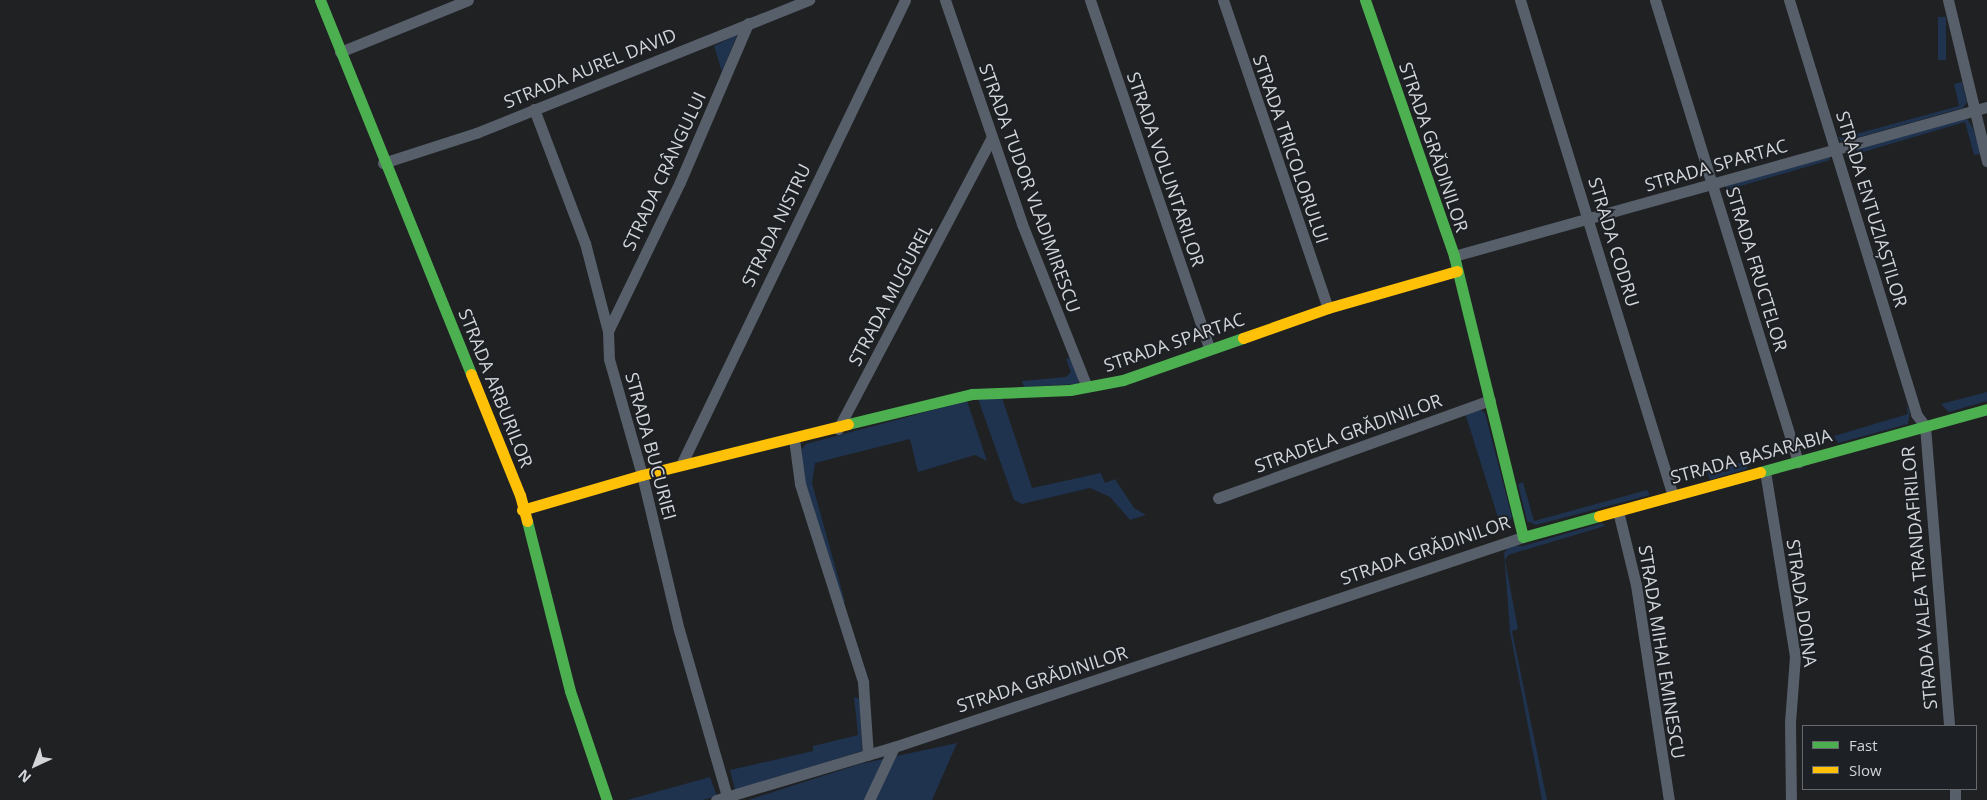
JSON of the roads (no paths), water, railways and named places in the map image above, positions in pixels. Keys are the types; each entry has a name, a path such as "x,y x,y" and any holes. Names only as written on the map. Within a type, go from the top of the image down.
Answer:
{"street":[{"name":"STRADA ARBURILOR","path":"320,0 383,163 471,369 520,495 522,510 570,691 607,800"},
{"path":"340,52 468,0"},
{"name":"STRADA AUREL DAVID","path":"383,163 476,133 809,0"},
{"name":"STRADA NISTRU","path":"681,466 905,0"},
{"name":"STRADA TUDOR VLADIMIRESCU","path":"945,0 992,137 1087,387"},
{"name":"STRADA VOLUNTARILOR","path":"1090,0 1209,348"},
{"name":"STRADA TRICOLORULUI","path":"1223,0 1328,308"},
{"name":"STRADA GRĂDINILOR","path":"722,798 752,794 1523,537 1454,256 1365,0"},
{"name":"STRADA CODRU","path":"1520,0 1590,220 1673,496"},
{"name":"STRADA FRUCTELOR","path":"1655,0 1798,462"},
{"name":"STRADA ENTUZIAȘTILOR","path":"1789,0 1916,414 1925,426"},
{"path":"1948,0 1987,161"},
{"name":"STRADA CRÂNGULUI","path":"608,331 680,182 748,23"},
{"name":"STRADA SPARTAC","path":"1454,256 1590,220 1987,107"},
{"name":"STRADA BUCURIEI","path":"534,109 584,243 608,331 608,359 642,475 722,798"},
{"name":"STRADA MUGUREL","path":"838,429 992,137"},
{"name":"STRADA SPARTAC","path":"838,429 972,394 1087,387 1123,380 1209,348 1328,308 1457,271"},
{"name":"STRADELA GRĂDINILOR","path":"1218,498 1490,400"},
{"name":"STRADA BASARABIA","path":"1523,537 1987,409"},
{"name":"STRADA VALEA TRANDAFIRILOR","path":"1925,426 1933,563 1949,725"},
{"path":"522,510 642,475 838,429"},
{"path":"794,440 800,484 863,682 868,755"},
{"name":"STRADA DOINA","path":"1765,471 1796,656 1790,722 1792,800"},
{"name":"STRADA MIHAI EMINESCU","path":"1618,511 1636,585 1669,800"},
{"path":"869,800 894,746"}]}
